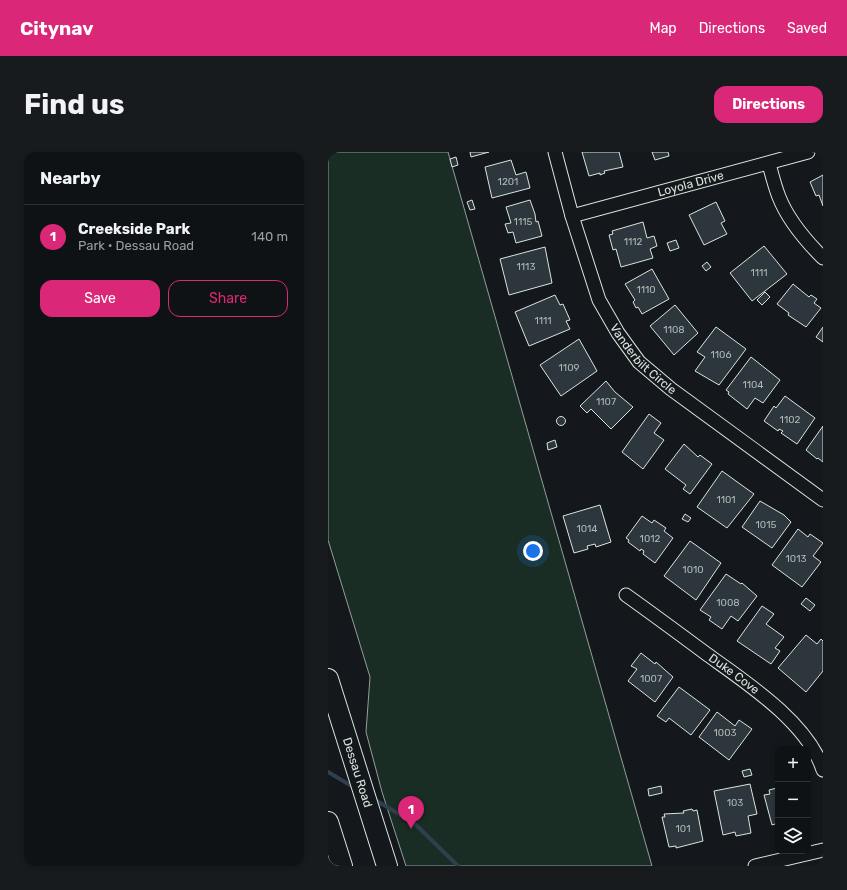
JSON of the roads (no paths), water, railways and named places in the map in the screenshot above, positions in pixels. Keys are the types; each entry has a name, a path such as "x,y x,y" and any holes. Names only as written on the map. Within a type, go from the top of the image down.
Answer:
{"main road":[{"name":"Dessau Road","path":"328,679 388,866"},
{"path":"328,822 342,866"}],"street":[{"name":"Vanderbilt Circle","path":"555,152 572,216 599,300 618,333 639,362 671,389 823,500"},
{"name":"Loyola Drive","path":"572,216 769,164 808,152"},
{"path":"769,164 779,198 794,223 810,245 823,258"},
{"name":"Duke Cove","path":"626,595 762,694 804,736 820,760 823,770"},
{"path":"755,866 823,850"}],"waterway":[{"path":"328,772 355,788"},
{"path":"372,798 414,823 458,866"}],"place":[{"name":"Creekside Park","path":"411,829"}]}
